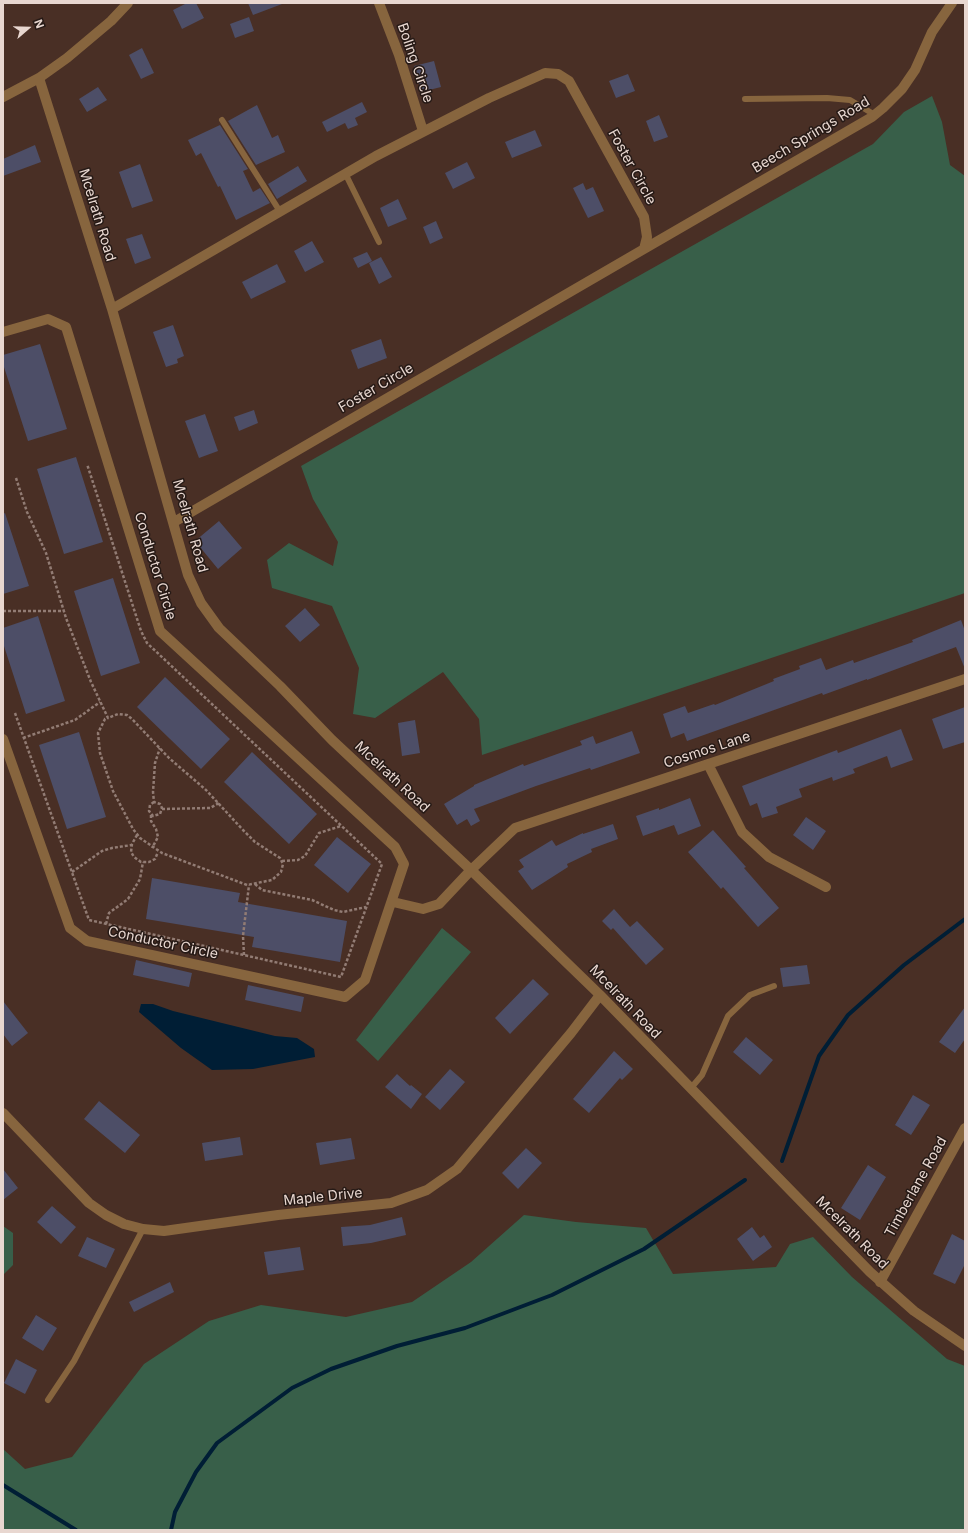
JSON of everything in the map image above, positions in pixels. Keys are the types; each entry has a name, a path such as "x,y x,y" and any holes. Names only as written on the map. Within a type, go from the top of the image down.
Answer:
{"street":[{"path":"3,97 39,78 85,44 128,3"},
{"name":"Boling Circle","path":"379,3 423,131"},
{"name":"Beech Springs Road","path":"644,249 875,115 893,99 915,70 932,32 952,3"},
{"name":"Foster Circle","path":"112,309 200,259 279,210 345,173 423,131 539,75 552,72 569,81 644,217 647,237 644,249 174,522"},
{"name":"Mcelrath Road","path":"39,78 112,309 188,575 201,603 219,628 240,650 280,686 332,740 471,870 600,996 880,1282 914,1311 965,1346"},
{"name":"Conductor Circle","path":"3,332 48,319 66,327 160,631 395,847 404,864 366,980 345,997 87,941 70,928 3,739"},
{"name":"Cosmos Lane","path":"471,870 516,828 965,679"},
{"path":"708,764 742,832 769,857 826,887"},
{"path":"392,902 423,909 439,904 471,870"},
{"name":"Maple Drive","path":"3,1113 89,1203 106,1215 124,1224 144,1229 164,1231 278,1215 391,1203 426,1190 447,1177 470,1155 600,996"},
{"name":"Timberlane Road","path":"880,1282 965,1128"}],"lane":[{"path":"745,99 827,98 850,100 875,115"},
{"path":"222,120 279,210"},
{"path":"345,173 379,242"},
{"path":"691,1088 702,1074 728,1016 750,995 774,986"},
{"path":"48,1400 74,1361 144,1229"}],"path":[{"path":"15,713 89,920 341,977 382,864 147,644 140,632 87,464"},
{"path":"16,478 27,512 46,553 64,611 100,702 108,718"},
{"path":"3,611 64,611"},
{"path":"23,738 75,720 100,702"},
{"path":"282,861 281,872 279,875 272,880 249,885 158,852 152,848 138,835 113,792 100,753 98,733 105,720 118,714 127,715 160,748 206,790 255,842 282,861 298,860 304,856 319,833 341,826"},
{"path":"154,802 152,792 155,763 160,748"},
{"path":"154,802 160,804 162,809"},
{"path":"152,848 158,837 156,829 151,821 149,808 154,802"},
{"path":"162,809 210,808 219,803"},
{"path":"151,815 160,814 162,809"},
{"path":"138,835 132,845 131,852 134,857 143,862 149,862 155,859 158,852"},
{"path":"72,872 102,851 132,845"},
{"path":"106,924 109,913 128,899 142,874 143,862"},
{"path":"255,884 262,890 294,895 343,912 366,907"},
{"path":"244,955 243,936 249,885"}],"green space":[{"path":"932,96 942,122 950,165 965,176 965,593 482,755 479,719 443,672 375,718 353,714 359,668 332,606 272,588 267,560 289,543 333,566 338,542 313,499 301,466 873,144 904,112"},
{"path":"442,928 471,952 378,1061 356,1040"},
{"path":"524,1215 576,1222 646,1228 673,1274 776,1267 790,1244 813,1237 852,1277 947,1359 965,1366 965,1530 3,1530 3,1449 25,1469 72,1457 144,1364 209,1321 261,1305 346,1317 412,1302 471,1262"},
{"path":"3,1226 13,1233 13,1265 3,1275"}],"water":[{"path":"141,1004 153,1004 173,1011 275,1036 297,1038 314,1049 315,1057 253,1069 212,1070 181,1048 139,1012"}],"building":[{"path":"187,3 196,3 204,18 182,29 173,10"},
{"path":"248,3 282,3 282,4 253,15"},
{"path":"249,17 254,31 235,38 230,24"},
{"path":"142,48 154,73 141,79 129,55"},
{"path":"434,61 441,87 421,92 414,66"},
{"path":"628,74 635,91 616,98 609,81"},
{"path":"98,87 107,100 87,112 79,99"},
{"path":"362,102 367,112 355,118 358,125 348,129 345,123 327,132 322,122"},
{"path":"257,105 272,138 278,135 285,152 256,165 228,121"},
{"path":"659,115 668,137 654,142 646,121"},
{"path":"220,125 248,169 243,171 253,192 260,188 270,203 236,220 220,186 218,187 201,153 196,156 188,140"},
{"path":"535,130 542,146 512,158 505,142"},
{"path":"35,145 41,162 3,176 3,159"},
{"path":"467,162 475,178 453,189 445,173"},
{"path":"140,164 153,201 132,208 119,172"},
{"path":"298,166 307,181 277,199 268,184"},
{"path":"583,183 586,190 593,187 604,211 588,218 573,188"},
{"path":"398,199 407,219 388,227 380,208"},
{"path":"436,221 443,238 430,244 423,227"},
{"path":"142,234 151,258 135,264 126,239"},
{"path":"312,241 324,262 305,272 294,251"},
{"path":"367,252 372,261 358,268 353,258"},
{"path":"381,257 392,277 379,284 369,263"},
{"path":"277,264 286,282 251,299 242,282"},
{"path":"173,325 184,356 177,359 178,363 166,367 153,332"},
{"path":"381,339 387,358 358,369 351,350"},
{"path":"40,344 67,429 28,441 3,364 3,355"},
{"path":"254,410 258,423 239,431 234,417"},
{"path":"205,414 218,451 199,458 185,421"},
{"path":"76,457 103,542 64,554 37,469"},
{"path":"5,513 29,586 3,594 3,514"},
{"path":"219,521 242,548 218,569 195,541"},
{"path":"113,578 140,663 101,676 74,591"},
{"path":"305,608 320,625 300,642 285,626"},
{"path":"38,616 65,701 26,714 3,643 3,628"},
{"path":"961,620 965,631 965,669 956,647 867,680 823,695 822,693 687,741 684,733 671,738 663,714 685,706 688,713 714,704 715,705 774,681 773,679 800,669 799,666 821,658 826,670 853,660 854,663 913,642 912,640"},
{"path":"165,677 230,739 201,769 137,707"},
{"path":"965,707 965,742 943,749 932,719"},
{"path":"415,720 420,753 402,756 398,723"},
{"path":"901,729 913,760 891,768 887,756 853,769 855,773 833,781 832,777 799,789 802,797 776,807 778,813 762,818 757,803 750,806 742,786 837,750 838,753"},
{"path":"632,731 640,753 591,770 590,768 536,786 474,809 480,821 471,826 467,819 457,825 444,804 474,785 523,764 524,766 582,745 580,741 593,736 596,744"},
{"path":"79,732 106,817 67,829 39,745"},
{"path":"252,752 317,814 289,844 224,782"},
{"path":"690,798 701,826 678,835 674,825 643,836 636,816 659,808 659,810"},
{"path":"806,817 826,831 813,850 793,835"},
{"path":"613,824 618,839 591,849 592,852 567,864 568,867 532,890 518,871 524,867 519,860 552,840 556,846 583,833"},
{"path":"713,830 746,867 744,868 779,908 758,927 723,887 721,889 688,852"},
{"path":"337,837 371,864 348,893 314,865"},
{"path":"152,878 240,893 238,902 347,921 340,962 252,947 254,937 146,919"},
{"path":"614,909 630,927 637,921 664,949 646,965 613,928 611,930 602,921"},
{"path":"136,960 192,973 189,987 133,975"},
{"path":"807,965 810,984 783,987 780,968"},
{"path":"533,979 549,994 510,1034 495,1018"},
{"path":"248,985 304,997 301,1012 245,1000"},
{"path":"3,1001 28,1033 12,1046 3,1034"},
{"path":"965,1007 965,1039 955,1053 939,1042"},
{"path":"746,1037 773,1060 760,1075 733,1052"},
{"path":"614,1051 633,1069 622,1080 620,1078 589,1113 573,1099"},
{"path":"450,1069 465,1082 440,1110 425,1097"},
{"path":"397,1074 410,1086 411,1085 422,1094 411,1109 385,1087"},
{"path":"913,1095 930,1105 911,1135 895,1125"},
{"path":"99,1101 140,1135 125,1153 84,1119"},
{"path":"240,1137 243,1155 205,1161 202,1143"},
{"path":"351,1138 355,1159 320,1165 316,1143"},
{"path":"526,1148 542,1163 518,1189 502,1173"},
{"path":"868,1165 886,1177 860,1220 841,1208"},
{"path":"3,1169 18,1188 3,1200"},
{"path":"52,1206 76,1227 61,1244 37,1222"},
{"path":"402,1217 406,1235 371,1243 343,1246 341,1227 370,1225"},
{"path":"752,1227 760,1238 764,1235 772,1247 753,1261 737,1239"},
{"path":"952,1234 965,1241 965,1264 955,1284 933,1274"},
{"path":"87,1237 115,1249 106,1268 78,1256"},
{"path":"300,1247 304,1270 268,1275 264,1252"},
{"path":"170,1282 174,1292 134,1312 129,1302"},
{"path":"36,1315 57,1328 43,1351 22,1338"},
{"path":"16,1359 37,1370 25,1394 4,1383"}],"waterway":[{"path":"782,1161 819,1056 848,1015 904,965 965,919"},
{"path":"171,1530 175,1512 196,1472 217,1443 292,1388 331,1369 397,1346 465,1328 552,1295 644,1249 745,1180"},
{"path":"3,1485 76,1530"}]}
